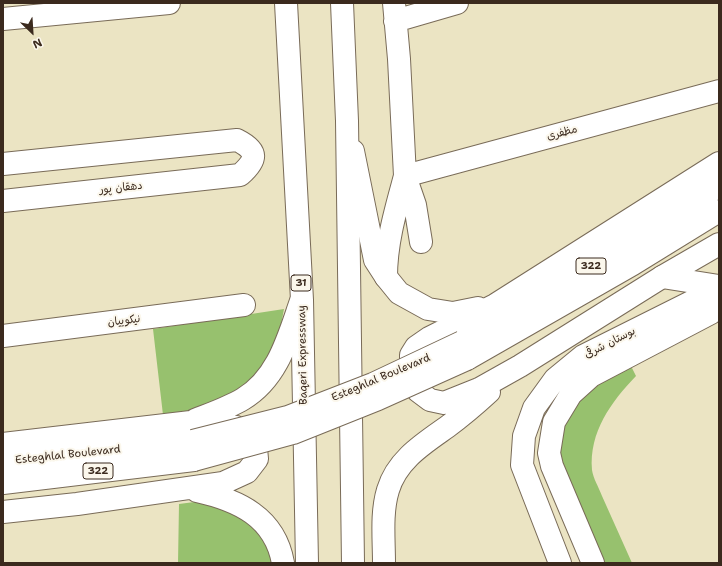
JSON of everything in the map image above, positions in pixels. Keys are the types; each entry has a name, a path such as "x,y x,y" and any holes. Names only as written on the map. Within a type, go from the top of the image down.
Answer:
{"main road":[{"path":"3,19 169,3"},
{"name":"Baqeri Expressway","path":"286,3 302,300 307,563"},
{"path":"342,3 347,121 352,563"},
{"path":"421,242 415,205 405,176 395,12 457,3"},
{"name":"مظفری","path":"405,176 719,91"},
{"path":"347,121 376,260 386,277 399,293 428,309 453,313 495,305"},
{"name":"دهقان پور","path":"3,164 237,140 248,145 252,150 254,157 248,168 240,174 3,201"},
{"path":"719,164 495,305 429,338 416,347 411,355 411,379 418,391 430,400 444,403 479,389 520,366 662,277 719,244"},
{"path":"386,277 386,260 391,225 405,176"},
{"name":"Esteghlal Boulevard","path":"465,351 719,186"},
{"name":"Esteghlal Boulevard","path":"3,483 193,441 288,417 373,384 465,351 633,264 719,211"},
{"path":"662,277 719,287"},
{"name":"بوستان شرقی","path":"560,563 522,465 524,436 534,408 555,379 583,356 719,287"},
{"path":"193,441 261,386 282,355 302,300"},
{"name":"بوستان شرقی","path":"593,563 552,466 549,454 554,422 571,394 591,376 711,313 719,304"},
{"name":"نیکوییان","path":"3,336 244,305"},
{"path":"384,563 384,507 393,475 405,460 425,442 448,426 520,366"},
{"path":"3,444 193,441 236,427 248,434 256,448 257,460 247,472 223,483 77,504 3,512"},
{"name":"Esteghlal Boulevard","path":"3,462 193,441"},
{"path":"187,489 218,496 235,502 256,516 274,538 280,549 282,563"}],"green space":[{"path":"284,309 281,325 270,358 250,384 200,409 163,415 153,329"},
{"path":"629,362 636,376 610,407 598,430 592,456 592,470 596,483 632,563 603,563 561,467 557,442 572,403"},
{"path":"202,501 250,519 278,563 178,563 179,504"}]}
